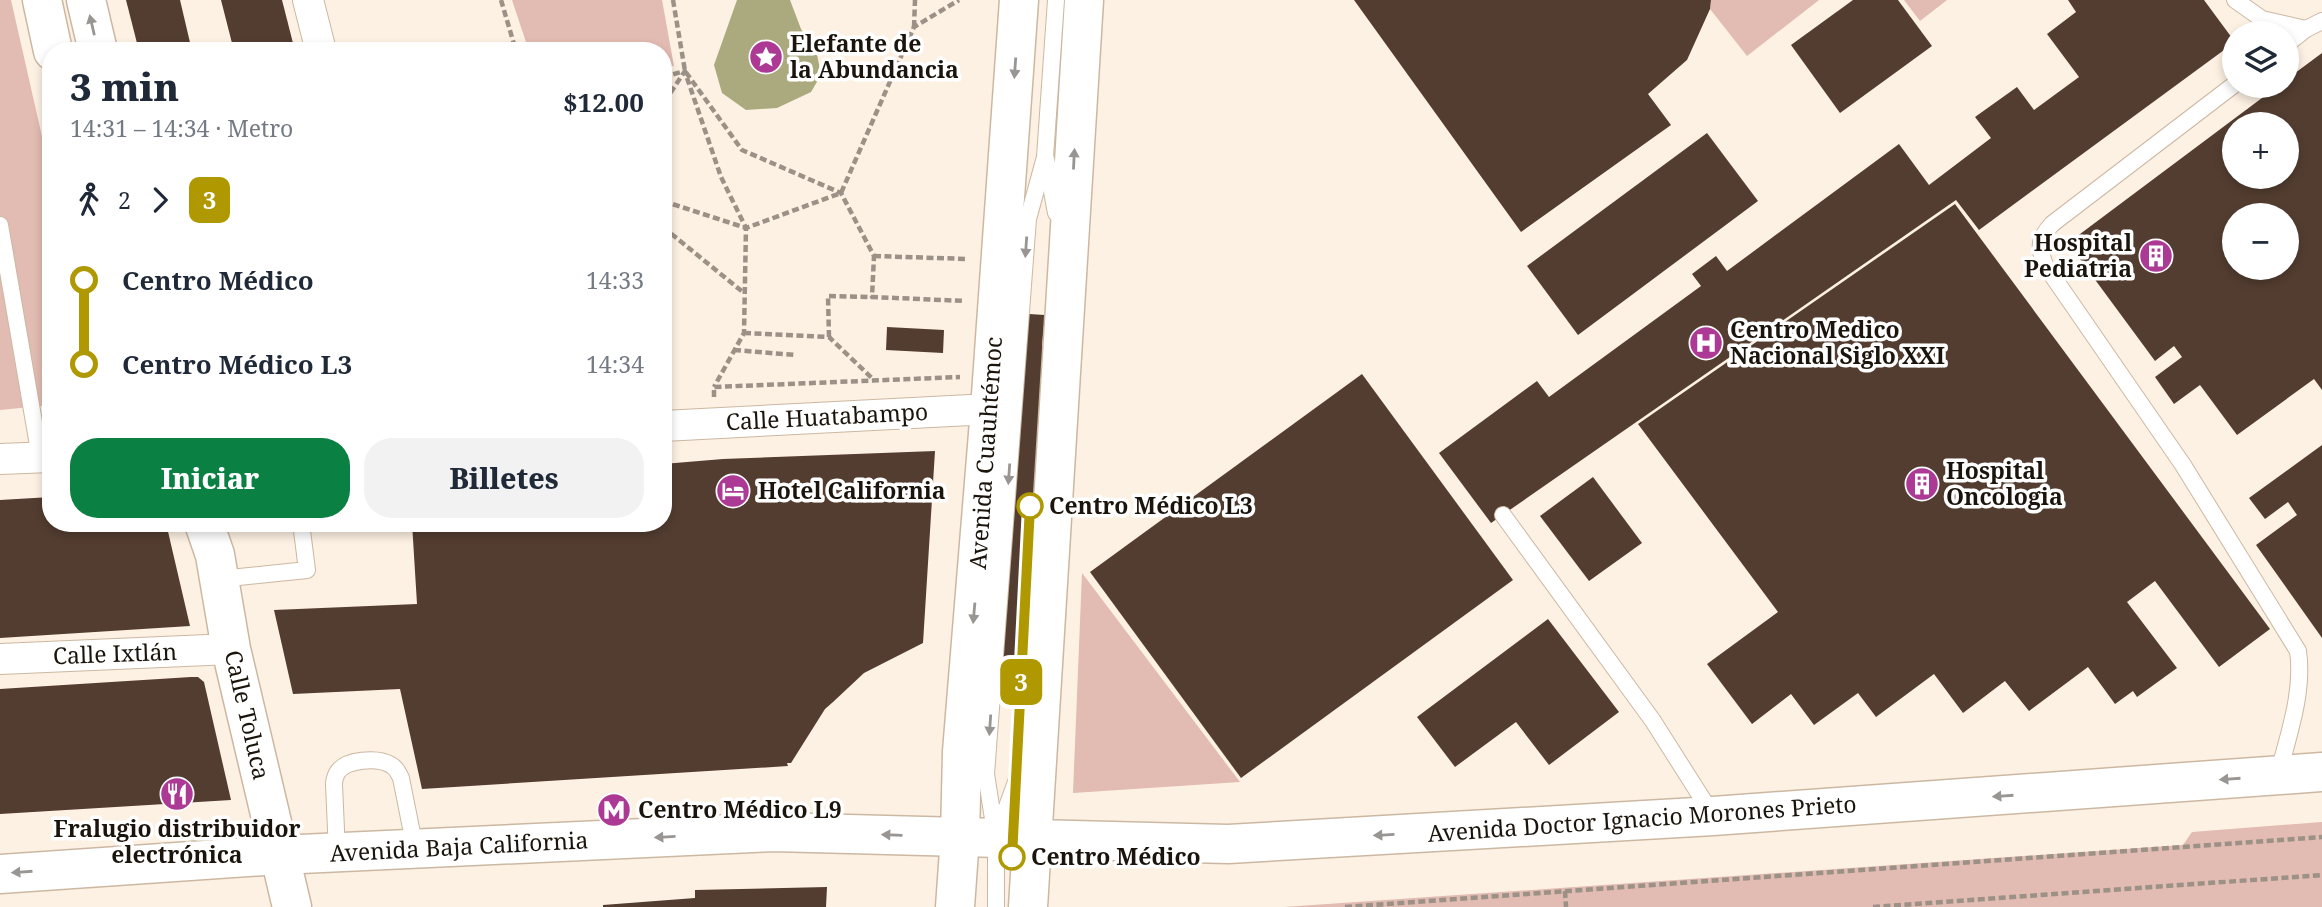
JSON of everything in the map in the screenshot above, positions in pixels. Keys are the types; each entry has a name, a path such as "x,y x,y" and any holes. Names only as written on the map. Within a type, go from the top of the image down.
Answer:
{"main road":[{"path":"42,0 51,42"},
{"path":"86,0 96,42"},
{"name":"Avenida Cuauhtémoc","path":"1019,0 962,752 996,838 1028,907"},
{"name":"Avenida Cuauhtémoc","path":"956,907 996,838 1084,0"},
{"name":"Calle Toluca","path":"207,532 220,579 230,649 292,907"},
{"name":"Avenida Doctor Ignacio Morones Prieto","path":"996,838 1228,844 1713,817 2322,772"},
{"name":"Avenida Baja California","path":"0,874 279,855 774,832 996,838"}],"street":[{"path":"308,0 319,42"},
{"name":"Calle Huatabampo","path":"672,425 990,409"},
{"path":"0,459 42,457"},
{"name":"Calle Ixtlán","path":"0,659 230,649"}],"lane":[{"path":"996,907 996,838 986,774 1028,219 1045,157 1056,0"},
{"path":"2235,0 2262,19 2306,29"},
{"path":"2299,35 2322,21"},
{"path":"2222,94 2052,224 2042,236 2039,249 2045,265 2183,466 2298,651 2301,671 2278,776"},
{"path":"996,838 1020,771 1057,217 1045,157"},
{"path":"0,225 42,437"},
{"path":"1503,515 1653,721 1713,817"},
{"path":"220,579 307,570 302,532"},
{"path":"337,853 334,784 336,773 344,765 379,761 389,763 397,769 401,778 415,848"}],"path":[{"path":"501,0 513,42"},
{"path":"673,0 685,71 721,177 746,228 744,333 714,387 715,423"},
{"path":"672,204 746,228 841,193 914,27 915,0"},
{"path":"914,27 959,0"},
{"path":"672,75 685,71"},
{"path":"672,90 685,71"},
{"path":"685,71 742,150 841,193 874,256 872,298"},
{"path":"672,234 744,293"},
{"path":"874,256 972,259"},
{"path":"829,337 828,296 970,301"},
{"path":"744,333 829,337 875,380 874,414"},
{"path":"734,351 795,355"},
{"path":"714,387 965,377"},
{"path":"1345,907 1418,904 2322,837"},
{"path":"1873,907 2322,875"},
{"path":"1565,891 1566,907"}],"shaded area":[{"path":"0,0 11,0 42,136 42,406 0,410"},
{"path":"512,0 662,0 670,42 526,42"},
{"path":"737,0 790,0 801,29 817,54 821,75 811,92 777,108 746,110 722,93 714,65"},
{"path":"1711,0 1819,0 1747,56 1710,9"},
{"path":"1904,0 1947,0 1920,21"},
{"path":"1082,573 1240,782 1073,793"},
{"path":"2322,822 2322,907 1284,907 2183,845 2192,832"}],"building":[{"path":"126,0 180,0 190,42 137,42"},
{"path":"221,0 282,0 293,42 232,42"},
{"path":"1354,0 1711,0 1710,9 1687,60 1648,94 1671,125 1521,232"},
{"path":"1853,0 1898,0 1932,46 1840,113 1791,45"},
{"path":"2068,0 2204,0 2222,24 2222,52 1979,230 1956,200 1491,523 1439,453 1537,381 1549,397 1701,286 1692,274 1716,256 1727,271 1899,144 1929,185 1991,138 1975,117 2017,87 2034,110 2079,77 2047,34 2076,12"},
{"name":"Hospital Pediatria","path":"2322,53 2322,390 2314,379 2237,435 2200,385 2174,404 2155,377 2182,357 2174,346 2155,361 2068,243 2222,128 2222,189 2299,189 2299,112 2243,112 2262,98 2299,98 2299,70"},
{"path":"1707,133 1758,201 1578,335 1527,266"},
{"name":"Hospital Oncologia","path":"1955,204 2270,629 2219,667 2155,581 2127,602 2177,668 2137,697 2133,691 2115,704 2088,667 2029,711 2005,681 1963,713 1934,674 1876,717 1858,693 1814,725 1791,694 1752,724 1707,664 1778,612 1638,424"},
{"path":"1029,314 1045,315 1042,346 1050,347 1026,677 995,674"},
{"path":"887,327 944,330 943,353 886,350"},
{"path":"1362,374 1513,580 1241,778 1090,572"},
{"path":"2322,445 2322,638 2256,545 2297,515 2288,502 2265,519 2249,498"},
{"path":"935,451 923,643 864,673 825,709 791,763 787,763 788,766 422,789 400,689 293,694 274,610 417,604 413,532 672,532 672,463"},
{"path":"1593,477 1642,543 1589,581 1540,516"},
{"path":"42,498 42,532 168,532 190,626 0,638 0,500"},
{"path":"1548,619 1619,712 1549,765 1516,722 1455,767 1417,717"},
{"path":"198,677 204,682 231,800 0,814 0,689"},
{"path":"827,887 826,907 603,907 695,898 695,890"}],"metro line":[{"name":"3","path":"1012,857 1030,506"}],"place":[{"name":"Elefante de la Abundancia","path":"766,57"},
{"name":"Hospital Pediatria","path":"2156,256"},
{"name":"Centro Medico Nacional Siglo XXI","path":"1706,343"},
{"name":"Hospital Oncologia","path":"1922,484"},
{"name":"Hotel California","path":"733,491"},
{"name":"Centro Médico L3","path":"1030,506"},
{"name":"Fralugio distribuidor electrónica","path":"177,794"},
{"name":"Centro Médico L9","path":"614,810"},
{"name":"Centro Médico","path":"1012,857"}]}
